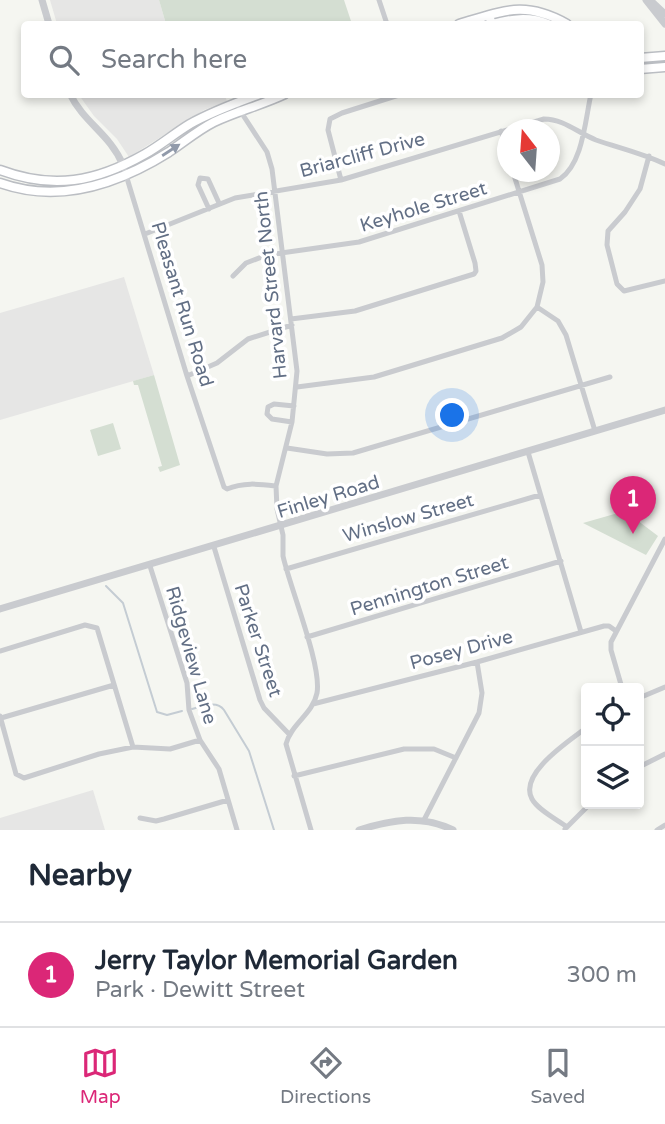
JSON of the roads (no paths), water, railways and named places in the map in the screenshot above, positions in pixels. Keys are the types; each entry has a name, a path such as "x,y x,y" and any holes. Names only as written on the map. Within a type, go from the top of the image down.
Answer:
{"main road":[{"path":"490,20 510,10 530,9 562,21"},
{"path":"490,20 531,21"},
{"path":"644,58 665,56"},
{"path":"644,69 665,67"},
{"path":"0,183 25,190 54,193 82,190 126,175 253,98"},
{"path":"0,170 26,180 79,180 145,155 211,113 271,98"},
{"path":"54,182 54,193"}],"street":[{"path":"41,0 48,21"},
{"path":"379,0 386,21"},
{"path":"648,0 665,14"},
{"path":"648,0 665,24"},
{"name":"Pleasant Run Road","path":"73,98 82,113 108,139 123,165 187,376 224,486 227,489 238,485 276,486"},
{"path":"341,180 328,122 342,113 389,98"},
{"name":"Keyhole Street","path":"233,276 246,263 283,253 359,242 553,182 565,175 576,160 590,98"},
{"name":"Harvard Street North","path":"238,107 267,152 276,190 296,354 295,406 276,486 282,556 318,681 313,704"},
{"name":"Briarcliff Drive","path":"560,122 594,139 649,156 665,164"},
{"name":"Briarcliff Drive","path":"145,234 219,203 276,190 310,187 341,180 497,132"},
{"path":"649,156 640,189 608,231 607,245 617,284 624,292 665,281"},
{"path":"209,209 198,185 200,178 208,179 219,203"},
{"path":"296,387 374,377 491,342 522,327 537,307 543,282 542,265 516,182"},
{"path":"187,376 217,363 247,339 292,322 355,311 474,274 475,263 459,211"},
{"path":"537,307 550,314 562,328 595,431"},
{"path":"287,448 327,454 353,453 610,377"},
{"path":"292,422 272,419 267,414 268,407 274,404 295,406"},
{"name":"Finley Road","path":"0,609 665,410"},
{"path":"528,452 581,632"},
{"name":"Winslow Street","path":"286,569 540,495"},
{"path":"621,683 611,650 616,631 665,540"},
{"name":"Parker Street","path":"214,547 260,700 289,734"},
{"name":"Pennington Street","path":"307,637 561,561"},
{"name":"Ridgeview Lane","path":"150,566 187,683 189,710 200,740 219,769 237,830"},
{"path":"0,651 85,625 97,628 133,747"},
{"name":"Posey Drive","path":"313,704 604,626 616,631"},
{"path":"424,820 479,713 482,693 477,662"},
{"path":"114,685 0,717 16,774 24,778 30,777 99,754 133,747 170,749 200,740"},
{"path":"644,696 665,687"},
{"path":"311,830 286,750 289,734 313,704"},
{"path":"581,732 560,748 529,782 533,802 566,829 585,809"},
{"path":"294,776 404,749 433,749 456,758"},
{"path":"644,764 665,754"},
{"path":"140,818 156,821 228,800"},
{"path":"359,830 384,826 399,820 424,820 453,830"},
{"path":"657,830 665,825"}],"waterway":[{"path":"106,586 123,603 157,712 167,715 182,711"},
{"path":"192,709 214,704 224,710 249,751 274,830"}],"place":[{"name":"Jerry Taylor Memorial Garden","path":"633,534"}]}
